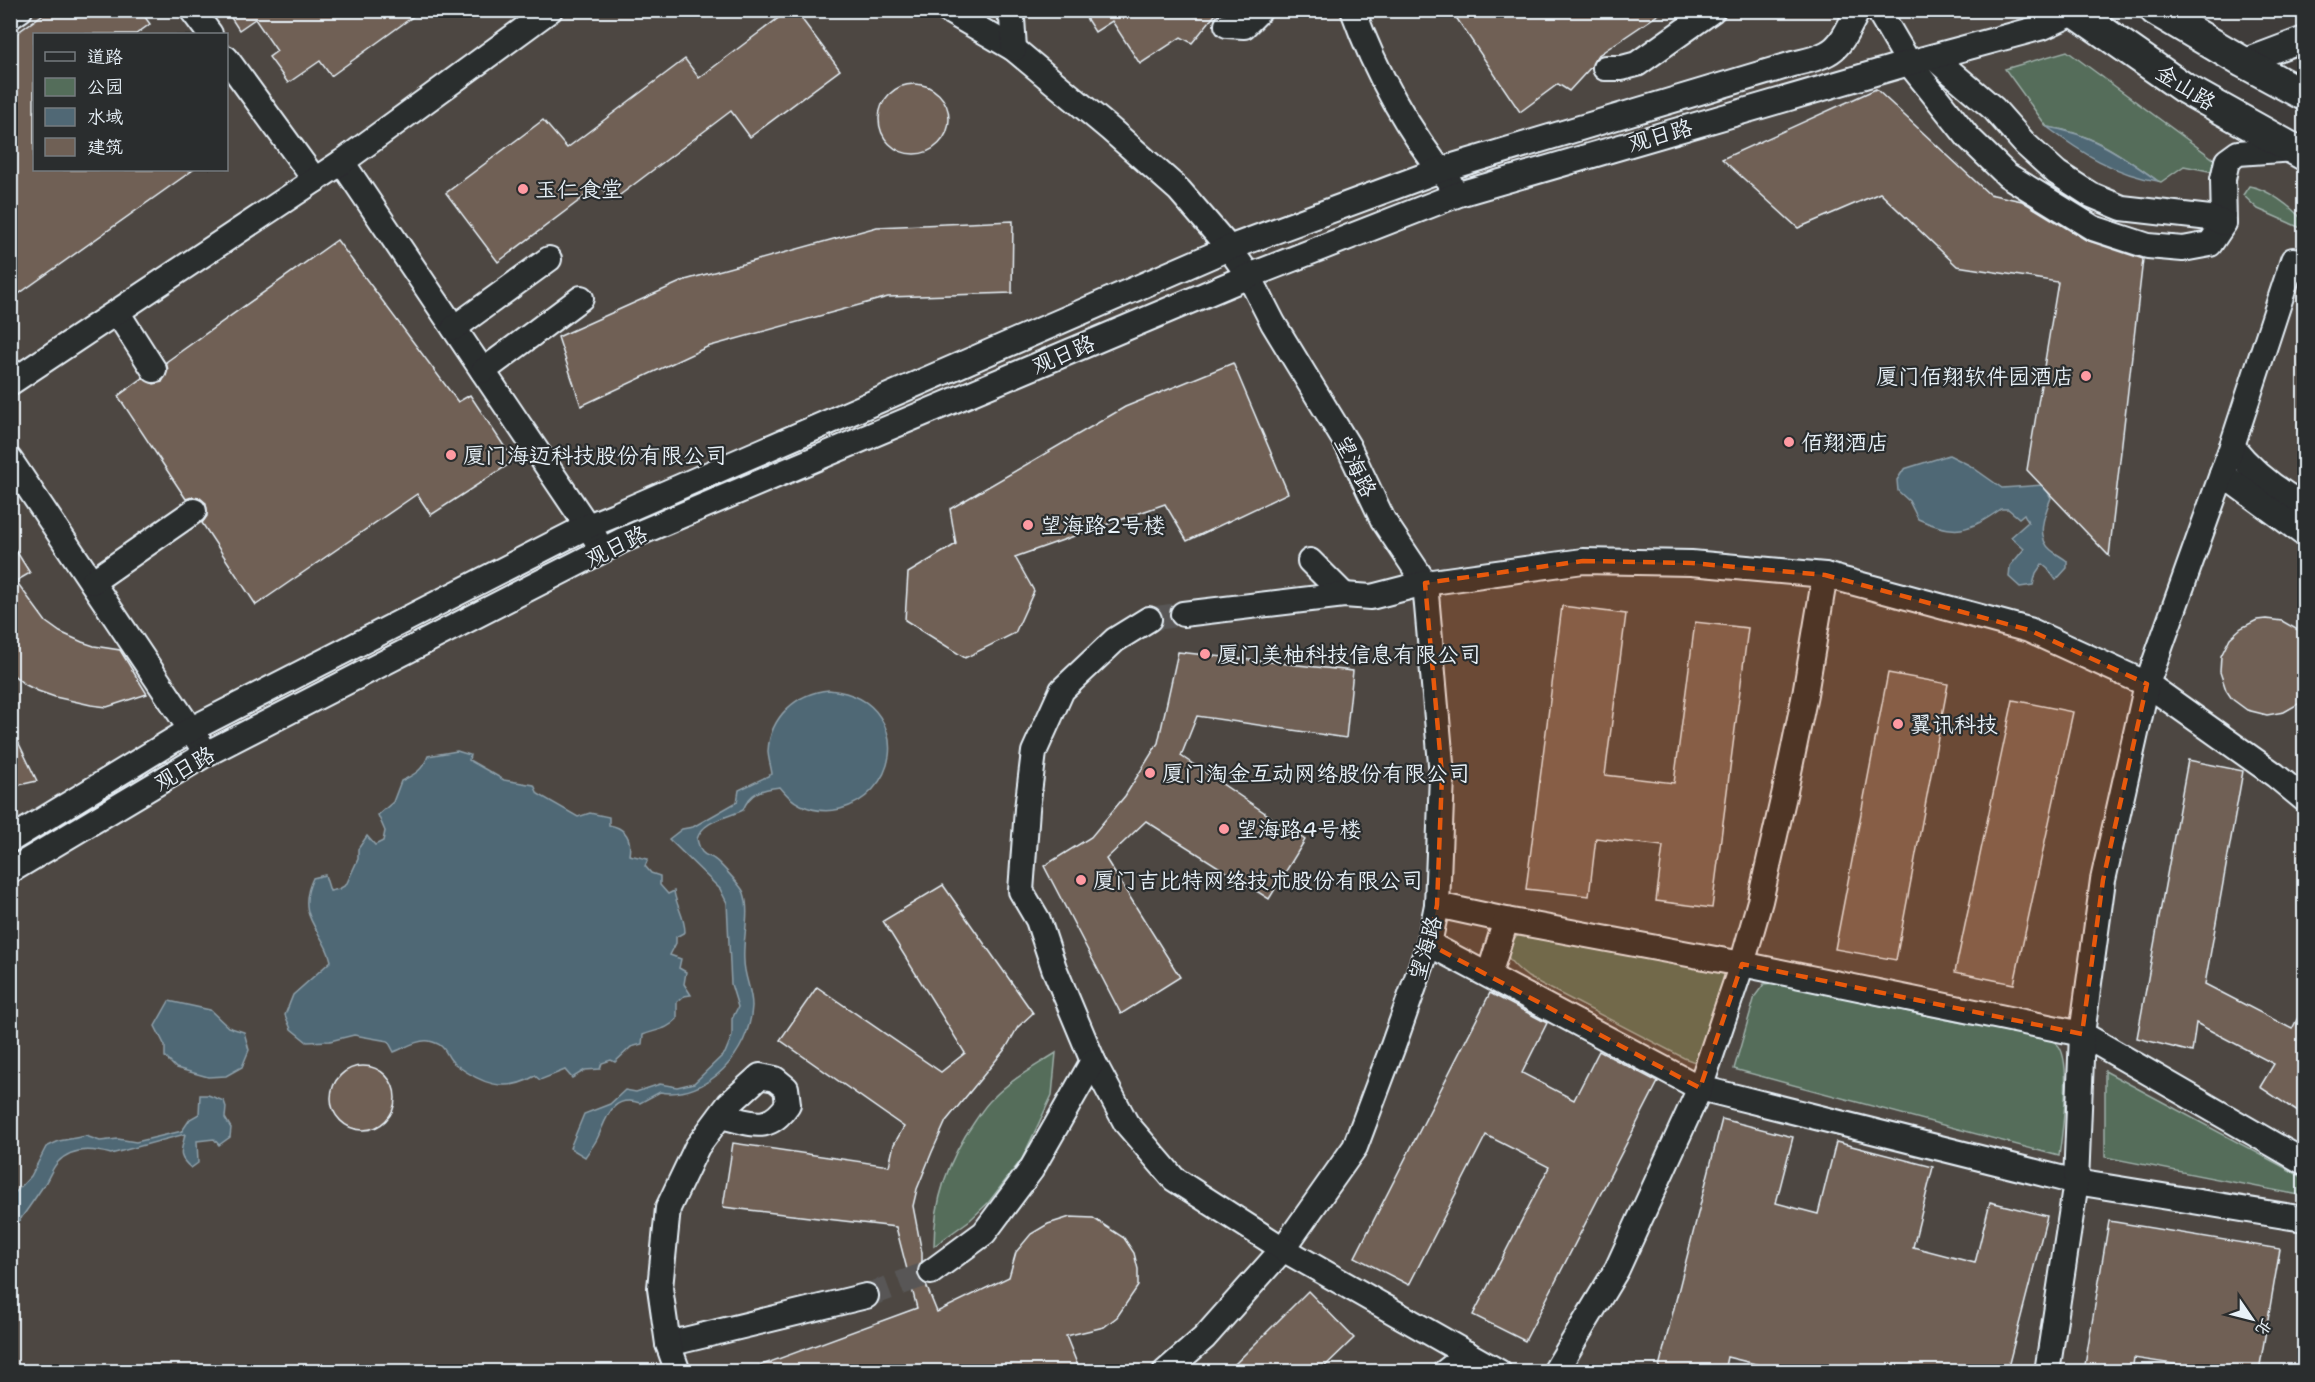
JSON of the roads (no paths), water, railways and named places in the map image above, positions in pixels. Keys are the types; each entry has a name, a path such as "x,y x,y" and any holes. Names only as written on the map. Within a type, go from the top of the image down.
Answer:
{"main road":[{"path":"2155,10 2304,95"},
{"name":"金山路","path":"2076,11 2184,88 2300,152"}],"street":[{"path":"10,17 20,10"},
{"path":"192,10 209,33"},
{"path":"10,383 342,162 550,10"},
{"path":"947,10 1014,49 1110,129 1179,190 1229,248 1249,276"},
{"path":"1007,10 1012,18 1014,49"},
{"path":"1227,25 1244,27 1260,10"},
{"path":"1353,10 1364,42 1398,105 1440,170 1459,194"},
{"path":"1605,68 1622,68 1637,64 1713,10"},
{"name":"观日路","path":"10,840 190,730 588,526 1229,248 1440,170 1781,67 1822,57 1836,50 1858,10"},
{"path":"1878,10 1909,63 1968,137 2007,175 2093,228 2148,246 2182,249 2210,244 2224,223 2222,196 2227,161 2238,153 2300,152"},
{"name":"观日路","path":"10,871 206,754 623,540 1249,276 1459,194 1909,63 2043,27 2076,11"},
{"path":"2243,62 2304,39"},
{"path":"1933,57 1994,109 2025,144 2057,173 2091,195 2122,208 2210,218 2224,223"},
{"path":"228,61 315,180"},
{"path":"342,162 604,551"},
{"path":"454,328 549,258"},
{"path":"2047,1371 2076,1182 2082,1034 2103,879 2146,684 2232,446 2293,260 2304,270"},
{"name":"望海路","path":"1165,1371 1204,1338 1283,1249 1355,1147 1428,944 1437,904 1442,774 1425,583 1383,520 1348,446 1272,323 1249,276"},
{"path":"483,371 581,298"},
{"path":"117,312 154,370"},
{"path":"2232,446 2246,464 2290,498 2304,505"},
{"path":"13,468 206,754"},
{"path":"2222,474 2304,534"},
{"path":"92,582 194,511"},
{"path":"1310,561 1344,595"},
{"path":"1183,614 1344,595 1371,597 1425,583 1583,561 1691,563 1825,574 2030,630 2146,684 2304,799"},
{"path":"1555,1371 1617,1269 1700,1088 1742,964 1760,901 1805,694 1825,574"},
{"path":"1149,619 1114,640 1062,690 1034,752 1021,891 1038,920 1054,969 1093,1061 1126,1123 1174,1179 1283,1249 1499,1371"},
{"path":"1437,904 1506,920 1742,964 2082,1034 2304,1162"},
{"path":"1489,975 1506,920"},
{"path":"1428,944 1700,1088 2076,1182 2304,1219"},
{"path":"931,1272 984,1233 1031,1170 1093,1061"},
{"path":"678,1371 668,1344 660,1288 668,1209 697,1146 720,1116"},
{"path":"668,1344 866,1296"},
{"path":"1445,1371 1468,1354"}],"water":[{"path":"2047,127 2078,134 2092,140 2158,181 2113,168 2072,145"},
{"path":"1949,455 1969,465 2002,488 2044,485 2051,498 2043,525 2043,538 2051,550 2067,561 2067,568 2056,580 2042,564 2036,573 2033,585 2020,587 2009,577 2010,566 2024,549 2011,537 2028,522 2024,514 2019,518 2008,509 2001,509 1979,523 1961,529 1942,528 1918,519 1909,501 1898,491 1897,480 1904,469"},
{"path":"829,690 858,697 870,705 880,717 888,736 889,756 883,774 873,790 858,802 840,809 821,810 801,805 780,787 762,790 749,799 743,810 716,820 700,833 697,839 702,852 717,861 730,875 744,893 746,901 744,961 752,1006 744,1040 735,1056 710,1080 694,1088 678,1092 660,1092 640,1103 631,1101 617,1105 608,1115 597,1140 585,1157 570,1148 584,1114 610,1104 625,1090 636,1092 660,1084 677,1087 694,1083 725,1053 732,1036 732,1019 738,1007 731,984 727,903 720,889 669,839 682,829 693,827 737,802 739,790 772,774 768,751 770,739 779,718 787,709 806,696"},
{"path":"457,751 470,755 469,760 504,780 534,785 538,794 578,817 590,813 609,817 609,825 624,831 630,844 629,855 648,859 645,866 651,873 660,876 660,885 668,894 674,891 684,921 685,932 676,937 676,943 670,955 681,959 679,968 686,972 684,984 691,995 684,996 677,1002 677,1019 673,1023 643,1035 642,1044 631,1047 615,1062 611,1060 602,1063 600,1069 585,1070 572,1078 565,1070 540,1080 535,1076 513,1084 493,1084 464,1071 452,1061 440,1045 429,1041 416,1043 394,1052 388,1041 354,1035 330,1041 307,1042 291,1029 285,1015 293,995 331,961 308,914 308,892 313,878 325,875 330,891 346,885 358,859 358,849 367,836 375,845 383,841 385,831 378,815 393,802 401,781 418,771 428,756"},
{"path":"169,1001 210,1010 228,1027 244,1032 249,1050 242,1067 226,1076 208,1077 176,1068 165,1057 165,1046 155,1026"},
{"path":"200,1095 208,1095 224,1101 225,1118 231,1128 230,1137 219,1145 214,1139 197,1141 198,1163 191,1168 183,1160 181,1152 185,1134 111,1154 90,1150 70,1154 56,1164 24,1215 11,1231 11,1197 31,1176 46,1147 59,1141 86,1136 100,1141 118,1139 136,1142 182,1131 190,1119 199,1114"}],"tunnel":[{"path":"1149,619 1183,614"},
{"path":"866,1296 931,1272"}],"place":[{"name":"玉仁食堂","path":"523,189"},
{"name":"厦门佰翔软件园酒店","path":"2086,376"},
{"name":"佰翔酒店","path":"1789,442"},
{"name":"厦门海迈科技股份有限公司","path":"451,455"},
{"name":"望海路2号楼","path":"1028,525"},
{"name":"厦门美柚科技信息有限公司","path":"1205,654"},
{"name":"翼讯科技","path":"1898,724"},
{"name":"厦门淘金互动网络股份有限公司","path":"1150,773"},
{"name":"望海路4号楼","path":"1224,829"},
{"name":"厦门吉比特网络技术股份有限公司","path":"1081,880"}]}
